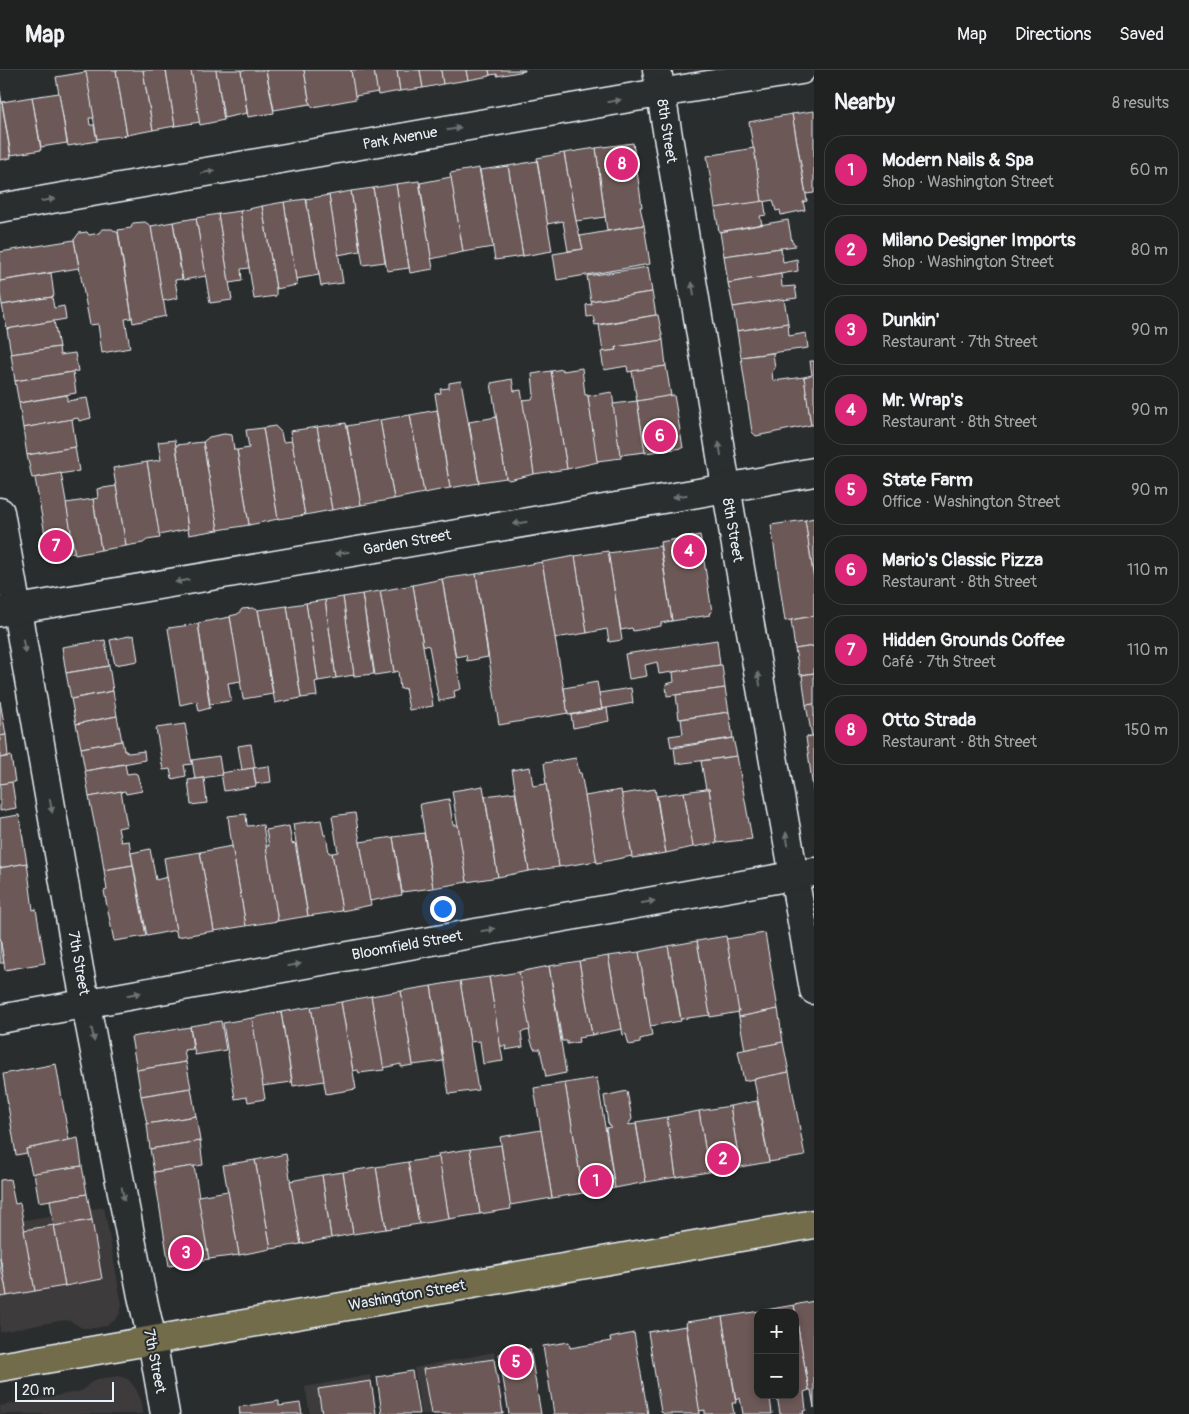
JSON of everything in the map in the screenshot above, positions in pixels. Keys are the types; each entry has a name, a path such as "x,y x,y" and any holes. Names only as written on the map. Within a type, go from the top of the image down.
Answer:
{"main road":[{"name":"Washington Street","path":"0,1367 814,1224"}],"street":[{"name":"Park Avenue","path":"0,208 659,82 801,70"},
{"name":"8th Street","path":"659,82 726,487 804,874 814,990"},
{"name":"Garden Street","path":"9,610 814,472"},
{"name":"7th Street","path":"0,512 9,610 165,1414"},
{"name":"Bloomfield Street","path":"0,1019 804,874"}],"shaded area":[{"path":"104,1207 122,1305 120,1313 115,1320 106,1326 95,1328 82,1328 65,1320 0,1332 0,1224"},
{"path":"494,1352 505,1414 421,1414 414,1368"},
{"path":"370,1375 378,1414 310,1414 305,1387"},
{"path":"118,1376 128,1379 136,1389 141,1400 143,1414 0,1414 0,1406 77,1392 83,1390 97,1379"}],"building":[{"path":"85,70 116,70 127,135 97,139"},
{"path":"116,70 143,70 153,130 127,135"},
{"path":"143,70 166,70 175,126 153,130"},
{"path":"166,70 191,70 200,122 175,126"},
{"path":"191,70 216,70 224,120 200,125"},
{"path":"216,70 241,70 247,113 224,118"},
{"path":"241,70 266,70 274,113 248,117"},
{"path":"266,70 304,70 310,104 274,110"},
{"path":"304,70 351,70 356,99 313,107 310,104"},
{"path":"351,70 374,70 378,92 355,96"},
{"path":"374,70 397,70 400,91 378,95"},
{"path":"397,70 420,70 423,88 400,91"},
{"path":"420,70 441,70 443,84 423,88"},
{"path":"441,70 466,70 468,80 443,84"},
{"path":"466,70 489,70 490,76 468,80"},
{"path":"489,70 525,71 497,76 497,74 490,75"},
{"path":"86,72 94,118 89,118 90,125 94,125 97,141 68,146 56,77"},
{"path":"0,91 11,158 0,160"},
{"path":"59,93 67,143 41,147 32,97"},
{"path":"32,97 41,150 11,155 2,102"},
{"path":"814,111 814,193 806,194 792,114"},
{"path":"792,114 807,201 803,202 805,210 781,215 780,210 776,211 773,200 762,202 749,122"},
{"path":"633,143 642,207 640,207 644,225 607,231 596,148"},
{"path":"596,148 605,217 576,221 564,153"},
{"path":"754,148 762,202 715,208 707,156"},
{"path":"564,153 583,249 568,251 563,221 547,224 537,158"},
{"path":"537,161 552,251 523,256 508,166"},
{"path":"508,166 523,256 495,260 480,170"},
{"path":"479,168 493,247 463,252 450,173"},
{"path":"451,177 463,252 431,259 420,183"},
{"path":"419,181 433,269 410,273 396,184"},
{"path":"396,184 409,268 387,271 373,188"},
{"path":"373,188 385,262 363,265 351,191"},
{"path":"351,191 360,251 338,255 329,195"},
{"path":"329,195 343,283 321,286 306,199"},
{"path":"306,199 319,275 296,279 284,202"},
{"path":"764,201 766,215 760,216 762,224 719,232 715,208"},
{"path":"284,202 297,285 276,289 262,206"},
{"path":"262,206 276,296 254,299 240,211"},
{"path":"240,211 249,268 241,269 242,281 229,283 218,214"},
{"path":"218,214 232,300 210,303 196,218"},
{"path":"196,218 206,276 183,280 173,222"},
{"path":"788,220 792,242 795,246 724,256 720,232"},
{"path":"145,222 151,226 166,316 133,323 118,230 131,228 133,223"},
{"path":"173,222 182,279 175,280 178,298 163,301 151,226"},
{"path":"644,225 650,264 557,280 553,254 583,249 580,236"},
{"path":"102,229 112,229 118,233 132,318 125,319 130,348 102,353 98,324 90,325 74,240 79,233 87,232 89,235 99,233"},
{"path":"74,240 79,268 0,281 0,252"},
{"path":"781,248 783,262 797,259 798,271 728,283 724,256"},
{"path":"648,267 652,292 591,301 587,276"},
{"path":"51,273 54,296 2,305 0,281"},
{"path":"781,274 782,287 795,286 797,298 733,307 728,283"},
{"path":"652,292 656,315 595,325 593,316 587,317 586,305 592,304 591,301"},
{"path":"52,297 54,308 64,306 66,319 7,329 2,305"},
{"path":"784,299 788,323 737,331 733,307"},
{"path":"658,315 663,340 616,347 617,350 603,352 599,325"},
{"path":"54,321 59,347 11,354 7,329"},
{"path":"788,323 789,336 806,333 808,348 741,357 737,331"},
{"path":"663,340 666,366 628,372 627,366 604,370 601,352 617,350 616,347"},
{"path":"59,347 60,355 75,353 78,371 15,381 11,354"},
{"path":"773,353 775,368 772,372 773,381 804,377 811,425 756,436 752,432 741,357"},
{"path":"810,361 814,361 814,425 811,425 804,377 812,375"},
{"path":"666,366 671,396 637,401 632,371"},
{"path":"582,368 585,395 588,395 598,462 567,469 551,371"},
{"path":"551,371 567,469 534,474 522,400 532,399 534,395 532,374"},
{"path":"73,372 76,393 19,403 15,381"},
{"path":"512,379 514,391 521,390 534,474 509,480 506,478 491,383"},
{"path":"461,381 479,483 450,488 435,394 441,393 440,389 449,388 449,383"},
{"path":"612,392 621,458 597,461 588,396"},
{"path":"67,395 67,401 87,398 91,418 79,421 78,418 23,428 19,403"},
{"path":"674,395 683,448 645,453 637,401"},
{"path":"637,401 645,452 620,455 613,404"},
{"path":"437,410 450,488 424,493 410,415"},
{"path":"410,415 424,493 394,499 380,420"},
{"path":"496,417 506,478 479,482 469,422"},
{"path":"72,419 76,447 27,455 23,428"},
{"path":"380,420 394,499 361,505 347,426"},
{"path":"346,423 361,505 332,510 317,427"},
{"path":"275,426 281,432 283,442 292,441 305,515 278,519 263,428"},
{"path":"317,427 332,510 305,515 290,431"},
{"path":"263,428 278,519 249,525 237,450 249,448 246,430"},
{"path":"224,434 232,435 234,450 237,450 249,525 218,530 203,442 209,437"},
{"path":"175,440 188,529 159,535 147,462 161,460 158,442"},
{"path":"203,442 218,530 189,535 176,445"},
{"path":"75,447 79,471 32,478 27,455"},
{"path":"147,462 160,538 126,546 113,468"},
{"path":"61,473 75,552 49,557 35,478"},
{"path":"116,486 126,546 101,550 93,499 98,498 97,489"},
{"path":"93,499 101,550 75,555 66,503"},
{"path":"814,518 814,580 805,520"},
{"path":"805,520 814,580 814,616 785,621 771,525"},
{"path":"700,535 712,612 709,613 710,615 672,621 660,542"},
{"path":"660,546 672,621 661,623 661,626 633,631 632,628 621,630 608,553"},
{"path":"608,551 622,640 609,642 607,629 587,633 575,556"},
{"path":"575,556 587,633 555,638 542,562"},
{"path":"542,562 568,713 499,725 476,574"},
{"path":"476,574 488,657 467,661 466,655 456,657 442,579"},
{"path":"442,579 461,689 454,691 455,698 439,701 429,646 423,645 413,585"},
{"path":"413,585 433,706 409,710 405,688 400,689 398,671 394,672 380,591"},
{"path":"380,591 394,672 375,675 362,594"},
{"path":"362,594 374,674 354,676 343,597"},
{"path":"343,597 354,675 336,678 325,600"},
{"path":"325,600 336,678 318,681 306,603"},
{"path":"306,603 318,681 315,682 317,696 301,698 287,606"},
{"path":"287,606 301,698 275,703 258,610"},
{"path":"252,608 258,610 273,694 243,699 230,616 238,614 242,609"},
{"path":"814,616 814,646 795,649 791,620"},
{"path":"230,617 241,681 228,683 231,701 210,704 198,623"},
{"path":"198,624 210,708 199,711 197,701 180,705 168,628"},
{"path":"134,635 138,661 115,665 110,640"},
{"path":"105,640 109,666 66,673 62,647"},
{"path":"717,640 720,665 659,674 657,662 645,665 647,676 629,679 625,654"},
{"path":"814,646 814,673 800,675 795,649"},
{"path":"722,665 725,688 667,696 666,684 674,682 673,672"},
{"path":"109,666 113,691 71,699 66,673"},
{"path":"814,673 814,704 806,705 802,675"},
{"path":"597,682 602,709 568,715 564,688"},
{"path":"631,688 633,703 602,709 599,693"},
{"path":"725,688 729,712 679,719 676,695"},
{"path":"113,691 117,716 76,724 71,699"},
{"path":"0,701 6,735 0,736"},
{"path":"814,704 814,736 812,736 806,705"},
{"path":"607,708 609,721 573,728 571,715"},
{"path":"729,712 733,738 671,747 669,736 683,734 681,719"},
{"path":"117,716 122,741 81,748 76,724"},
{"path":"185,724 192,764 184,765 186,776 172,779 170,769 163,770 156,728"},
{"path":"6,735 8,756 0,758 0,736"},
{"path":"814,736 814,797 806,737"},
{"path":"733,738 737,756 676,764 674,748"},
{"path":"122,741 124,750 129,753 144,751 145,760 85,771 81,748"},
{"path":"251,744 255,768 242,770 238,746"},
{"path":"11,756 15,782 0,784 0,758"},
{"path":"219,756 222,775 195,779 192,760"},
{"path":"737,756 752,839 717,843 709,789 706,789 701,761"},
{"path":"576,758 579,773 581,773 597,861 559,867 544,763"},
{"path":"125,764 127,774 137,774 142,791 126,794 125,791 89,797 85,771"},
{"path":"269,766 271,782 256,784 253,768"},
{"path":"530,767 533,786 546,784 559,867 529,871 512,770"},
{"path":"253,768 256,786 224,791 221,773"},
{"path":"204,778 207,803 191,805 188,780"},
{"path":"12,782 16,808 0,811 0,784"},
{"path":"483,786 498,877 467,882 452,791"},
{"path":"655,789 666,853 632,858 621,794"},
{"path":"709,789 717,843 693,847 684,792"},
{"path":"621,790 632,856 597,863 585,796"},
{"path":"121,791 127,826 118,828 121,842 129,841 133,865 104,870 89,797"},
{"path":"515,792 529,871 498,877 485,796"},
{"path":"684,792 693,847 666,853 657,796"},
{"path":"449,799 453,825 458,825 467,882 433,888 420,804"},
{"path":"355,813 371,905 342,911 332,853 338,852 332,816"},
{"path":"246,814 247,826 263,825 278,921 246,926 228,816"},
{"path":"19,815 27,863 0,868 0,818"},
{"path":"321,820 329,853 332,853 342,911 308,916 293,824"},
{"path":"289,826 292,844 295,843 308,916 278,921 266,846 269,846 266,830"},
{"path":"424,833 433,888 402,892 393,837"},
{"path":"393,837 402,895 370,901 360,842"},
{"path":"232,846 246,926 214,931 200,852"},
{"path":"150,849 156,880 167,877 176,930 147,936 131,853"},
{"path":"200,852 214,931 177,937 164,858"},
{"path":"27,863 33,910 36,909 45,963 5,970 0,938 0,868"},
{"path":"133,865 146,936 114,941 104,891 107,890 104,870"},
{"path":"765,933 778,1009 739,1017 726,939"},
{"path":"726,936 739,1012 710,1017 697,941"},
{"path":"0,938 4,963 0,963"},
{"path":"697,941 710,1015 681,1019 668,946"},
{"path":"668,946 681,1021 650,1026 639,952"},
{"path":"639,952 652,1036 640,1039 640,1043 629,1045 626,1034 623,1035 608,956"},
{"path":"608,956 622,1029 592,1035 579,961"},
{"path":"579,961 592,1035 578,1038 579,1042 567,1044 567,1041 562,1041 549,966"},
{"path":"549,966 566,1073 546,1077 540,1049 534,1049 531,1041 519,972"},
{"path":"519,972 530,1030 521,1032 523,1047 505,1050 506,1046 500,1046 489,977"},
{"path":"489,977 503,1061 483,1064 480,1041 470,1042 460,981"},
{"path":"460,981 478,1090 449,1094 431,986"},
{"path":"431,986 443,1061 413,1065 401,991"},
{"path":"401,991 413,1065 401,1067 401,1064 383,1068 371,996"},
{"path":"371,996 384,1070 359,1073 358,1070 353,1071 341,1002"},
{"path":"341,1002 356,1089 326,1094 311,1007"},
{"path":"311,1007 324,1081 293,1086 281,1012"},
{"path":"778,1009 783,1042 745,1050 739,1017"},
{"path":"281,1012 292,1082 262,1086 252,1018"},
{"path":"252,1018 265,1099 248,1102 247,1097 235,1099 223,1023"},
{"path":"221,1021 226,1050 195,1055 190,1026"},
{"path":"190,1027 193,1049 184,1050 186,1062 137,1070 131,1037"},
{"path":"783,1042 789,1072 744,1081 738,1051"},
{"path":"186,1062 191,1088 141,1096 137,1070"},
{"path":"56,1064 69,1140 26,1149 27,1153 16,1155 3,1074"},
{"path":"789,1072 805,1156 769,1162 754,1079"},
{"path":"597,1078 615,1188 583,1193 565,1083"},
{"path":"565,1083 583,1193 552,1198 534,1088"},
{"path":"191,1088 196,1116 147,1124 141,1096"},
{"path":"627,1091 632,1119 628,1125 636,1124 646,1182 615,1188 606,1128 611,1127 608,1123 604,1096"},
{"path":"757,1101 769,1162 740,1167 730,1106"},
{"path":"730,1106 740,1167 709,1172 699,1111"},
{"path":"699,1111 709,1172 676,1177 667,1117"},
{"path":"196,1116 200,1141 150,1149 147,1124"},
{"path":"667,1117 676,1177 646,1182 636,1122"},
{"path":"541,1130 552,1198 510,1205 500,1137"},
{"path":"78,1138 82,1166 32,1174 26,1149"},
{"path":"200,1141 203,1165 154,1172 150,1149"},
{"path":"501,1145 511,1209 480,1214 470,1149"},
{"path":"470,1149 480,1214 449,1219 438,1154"},
{"path":"286,1154 301,1244 271,1249 255,1160"},
{"path":"439,1157 449,1219 419,1224 408,1162"},
{"path":"255,1160 271,1249 239,1255 223,1165"},
{"path":"408,1162 419,1224 386,1229 376,1167"},
{"path":"82,1166 87,1194 39,1202 34,1173"},
{"path":"194,1166 209,1259 169,1266 154,1172"},
{"path":"376,1167 386,1229 353,1234 343,1172"},
{"path":"343,1172 353,1234 331,1238 322,1175"},
{"path":"322,1175 331,1238 301,1244 290,1181"},
{"path":"10,1179 15,1204 20,1203 35,1291 7,1296 0,1257 0,1180"},
{"path":"228,1191 239,1255 209,1259 198,1196"},
{"path":"87,1194 92,1220 54,1226 50,1200"},
{"path":"92,1220 102,1279 65,1286 54,1226"},
{"path":"54,1225 65,1286 35,1291 24,1230"},
{"path":"0,1257 7,1296 0,1297"},
{"path":"814,1301 814,1408 799,1333 799,1309 795,1309 794,1305"},
{"path":"794,1305 795,1309 771,1309"},
{"path":"754,1312 754,1399 770,1399 772,1414 743,1414 740,1398 736,1400 722,1317"},
{"path":"722,1317 736,1403 732,1403 734,1414 705,1414 705,1410 699,1411 686,1322"},
{"path":"686,1326 700,1414 665,1414 661,1412 648,1332"},
{"path":"634,1333 648,1414 554,1414 543,1346 569,1342 570,1348 611,1341 610,1338"},
{"path":"799,1333 809,1390 804,1392 806,1410 803,1411 804,1414 780,1414 778,1399 799,1399"},
{"path":"530,1349 541,1414 509,1414 499,1354"},
{"path":"494,1359 503,1414 431,1414 423,1369"},
{"path":"412,1371 419,1414 382,1414 377,1377"},
{"path":"371,1381 376,1414 322,1414 318,1389"},
{"path":"279,1401 279,1406 300,1403 302,1414 240,1414 239,1407"}],"place":[{"name":"Otto Strada","path":"622,164"},
{"name":"Mario's Classic Pizza","path":"660,436"},
{"name":"Hidden Grounds Coffee","path":"56,546"},
{"name":"Mr. Wrap's","path":"689,551"},
{"name":"Milano Designer Imports","path":"723,1159"},
{"name":"Modern Nails & Spa","path":"596,1181"},
{"name":"Dunkin'","path":"186,1253"},
{"name":"State Farm","path":"516,1362"}]}
